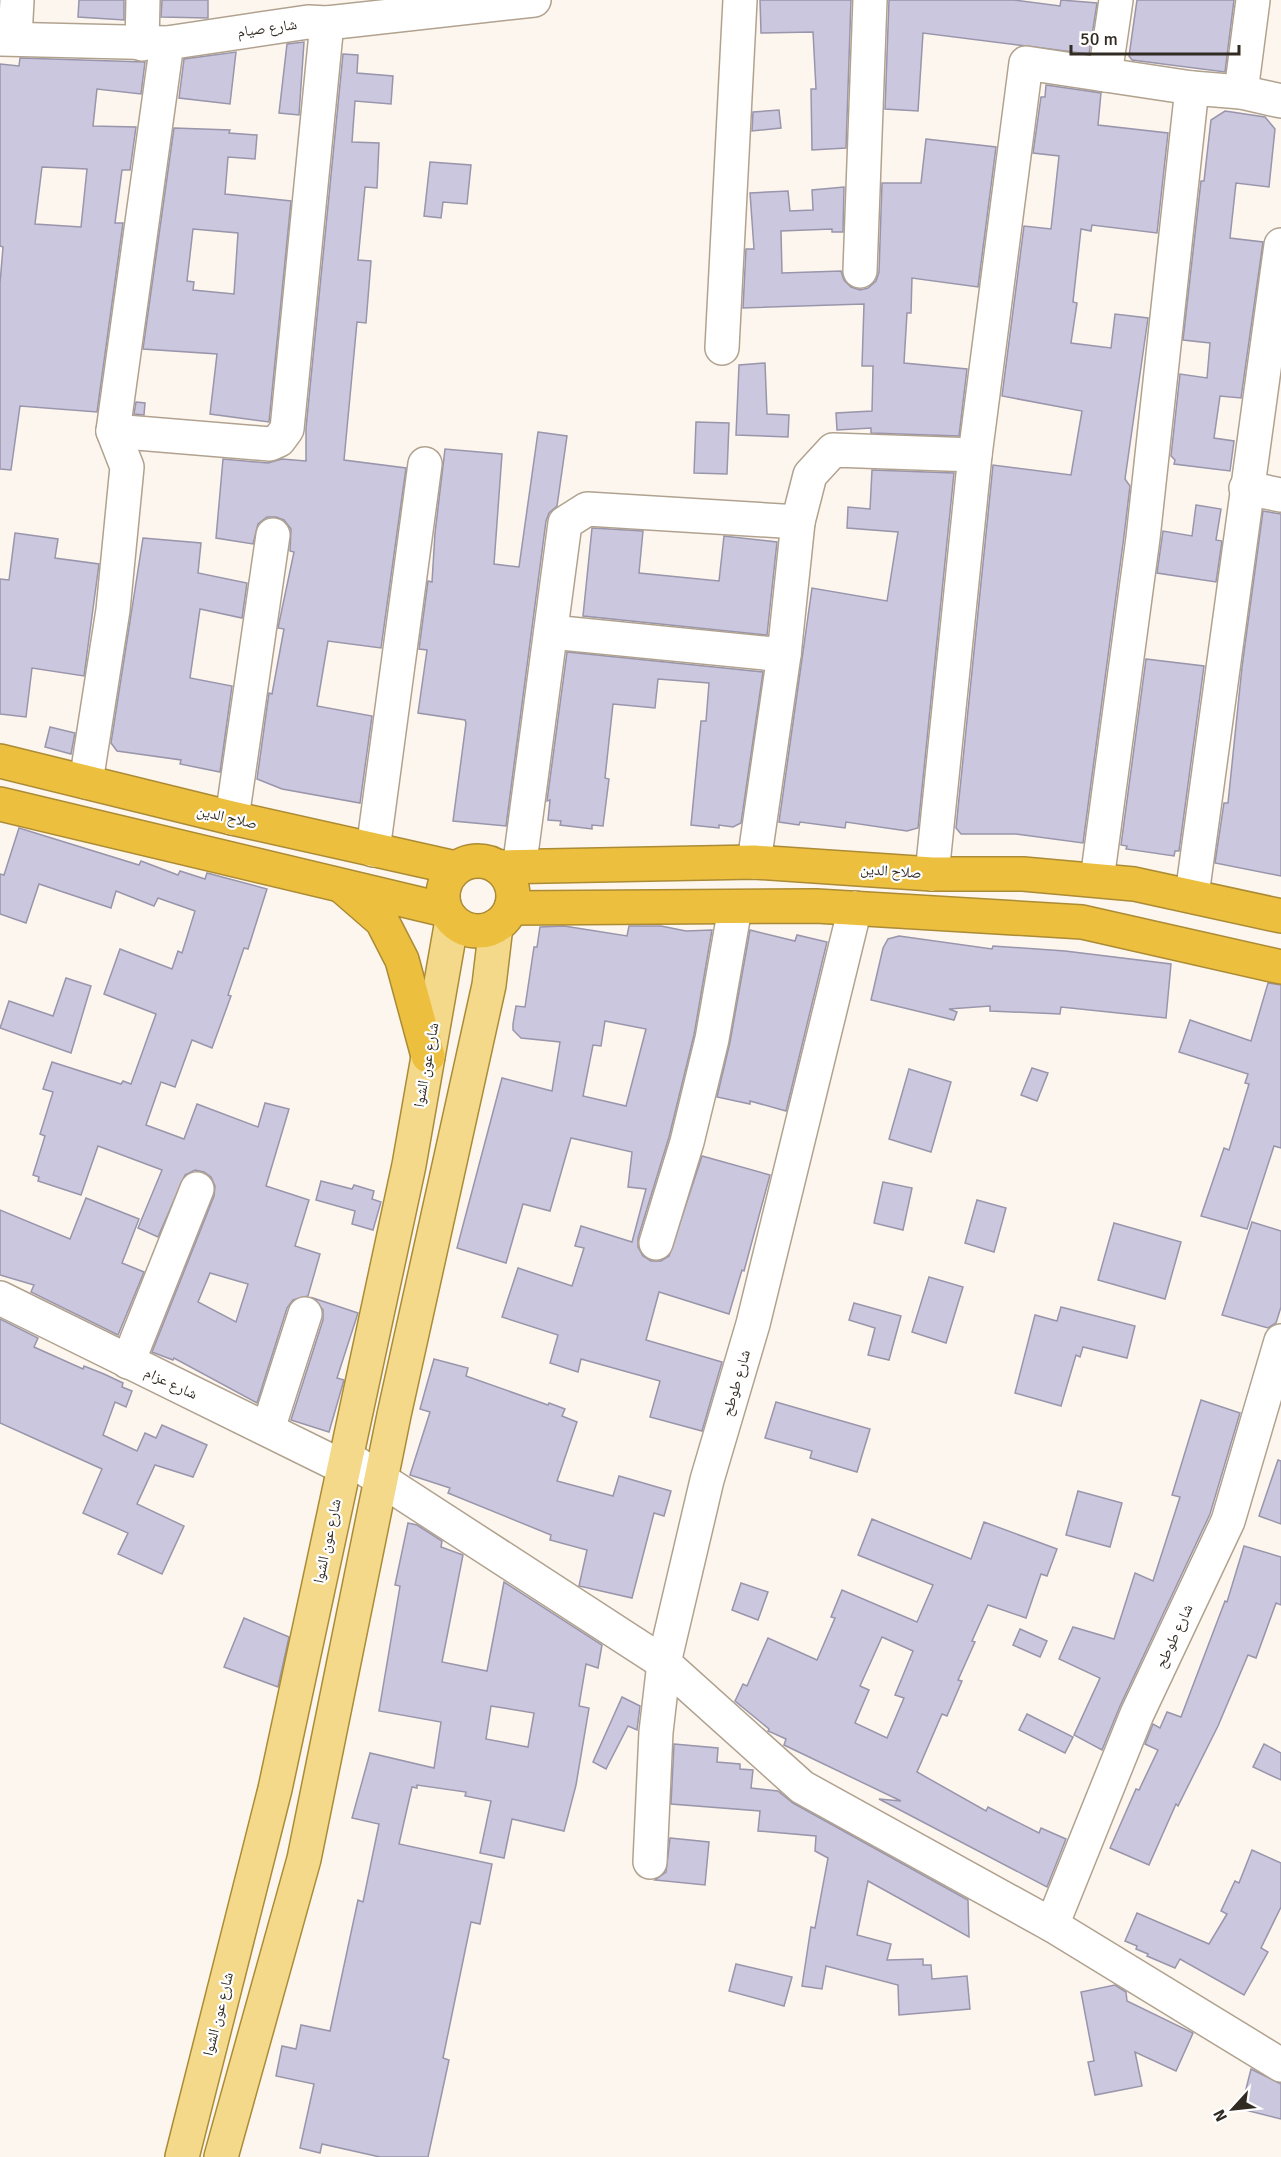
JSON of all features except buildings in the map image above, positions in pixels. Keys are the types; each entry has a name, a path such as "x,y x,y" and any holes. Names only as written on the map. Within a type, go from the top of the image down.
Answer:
{"highway":[{"name":"صلاح الدين","path":"0,761 232,818 456,868"},
{"path":"0,804 338,883 449,915 473,931 504,917 816,906 1082,922 1281,967"},
{"path":"449,915 444,887 456,868 477,861 508,868 511,885 504,917"},
{"name":"صلاح الدين","path":"508,868 754,862 932,874 1023,874 1134,884 1281,916"},
{"path":"338,883 382,921 402,960 428,1056"}],"main road":[{"name":"شارع عون الشوا","path":"182,2157 275,1789 409,1165 449,915"},
{"path":"221,2157 304,1859 381,1480 504,917"}],"street":[{"path":"8,39 17,0"},
{"path":"86,782 113,610 127,467 113,431 154,44 143,0"},
{"name":"شارع صيام","path":"8,39 154,44 284,12 327,23 534,0"},
{"path":"722,348 740,0"},
{"path":"860,271 870,0"},
{"path":"1105,75 1116,0"},
{"path":"1241,92 1253,0"},
{"path":"113,431 270,444 279,440 287,429 327,23"},
{"path":"932,874 975,456 1026,63 1192,88 1241,92 1281,101"},
{"path":"1097,880 1146,514 1192,88"},
{"path":"1192,895 1281,245"},
{"path":"754,862 784,655 798,522 810,475 833,450 975,456"},
{"path":"373,850 425,464"},
{"path":"1246,488 1281,495"},
{"path":"508,868 551,632 565,523 587,509 798,522"},
{"path":"232,818 273,535"},
{"path":"551,632 784,655"},
{"path":"656,1243 687,1142 709,1050 735,908"},
{"name":"شارع طوطح","path":"650,1862 656,1732 664,1663 707,1480 753,1324 855,908"},
{"path":"128,1362 197,1189"},
{"name":"شارع عزام","path":"0,1298 268,1429 381,1480 664,1663 802,1787 1052,1925 1281,2065"},
{"path":"268,1429 305,1314"},
{"name":"شارع طوطح","path":"1052,1925 1137,1714 1228,1521 1270,1419 1281,1341"}]}
